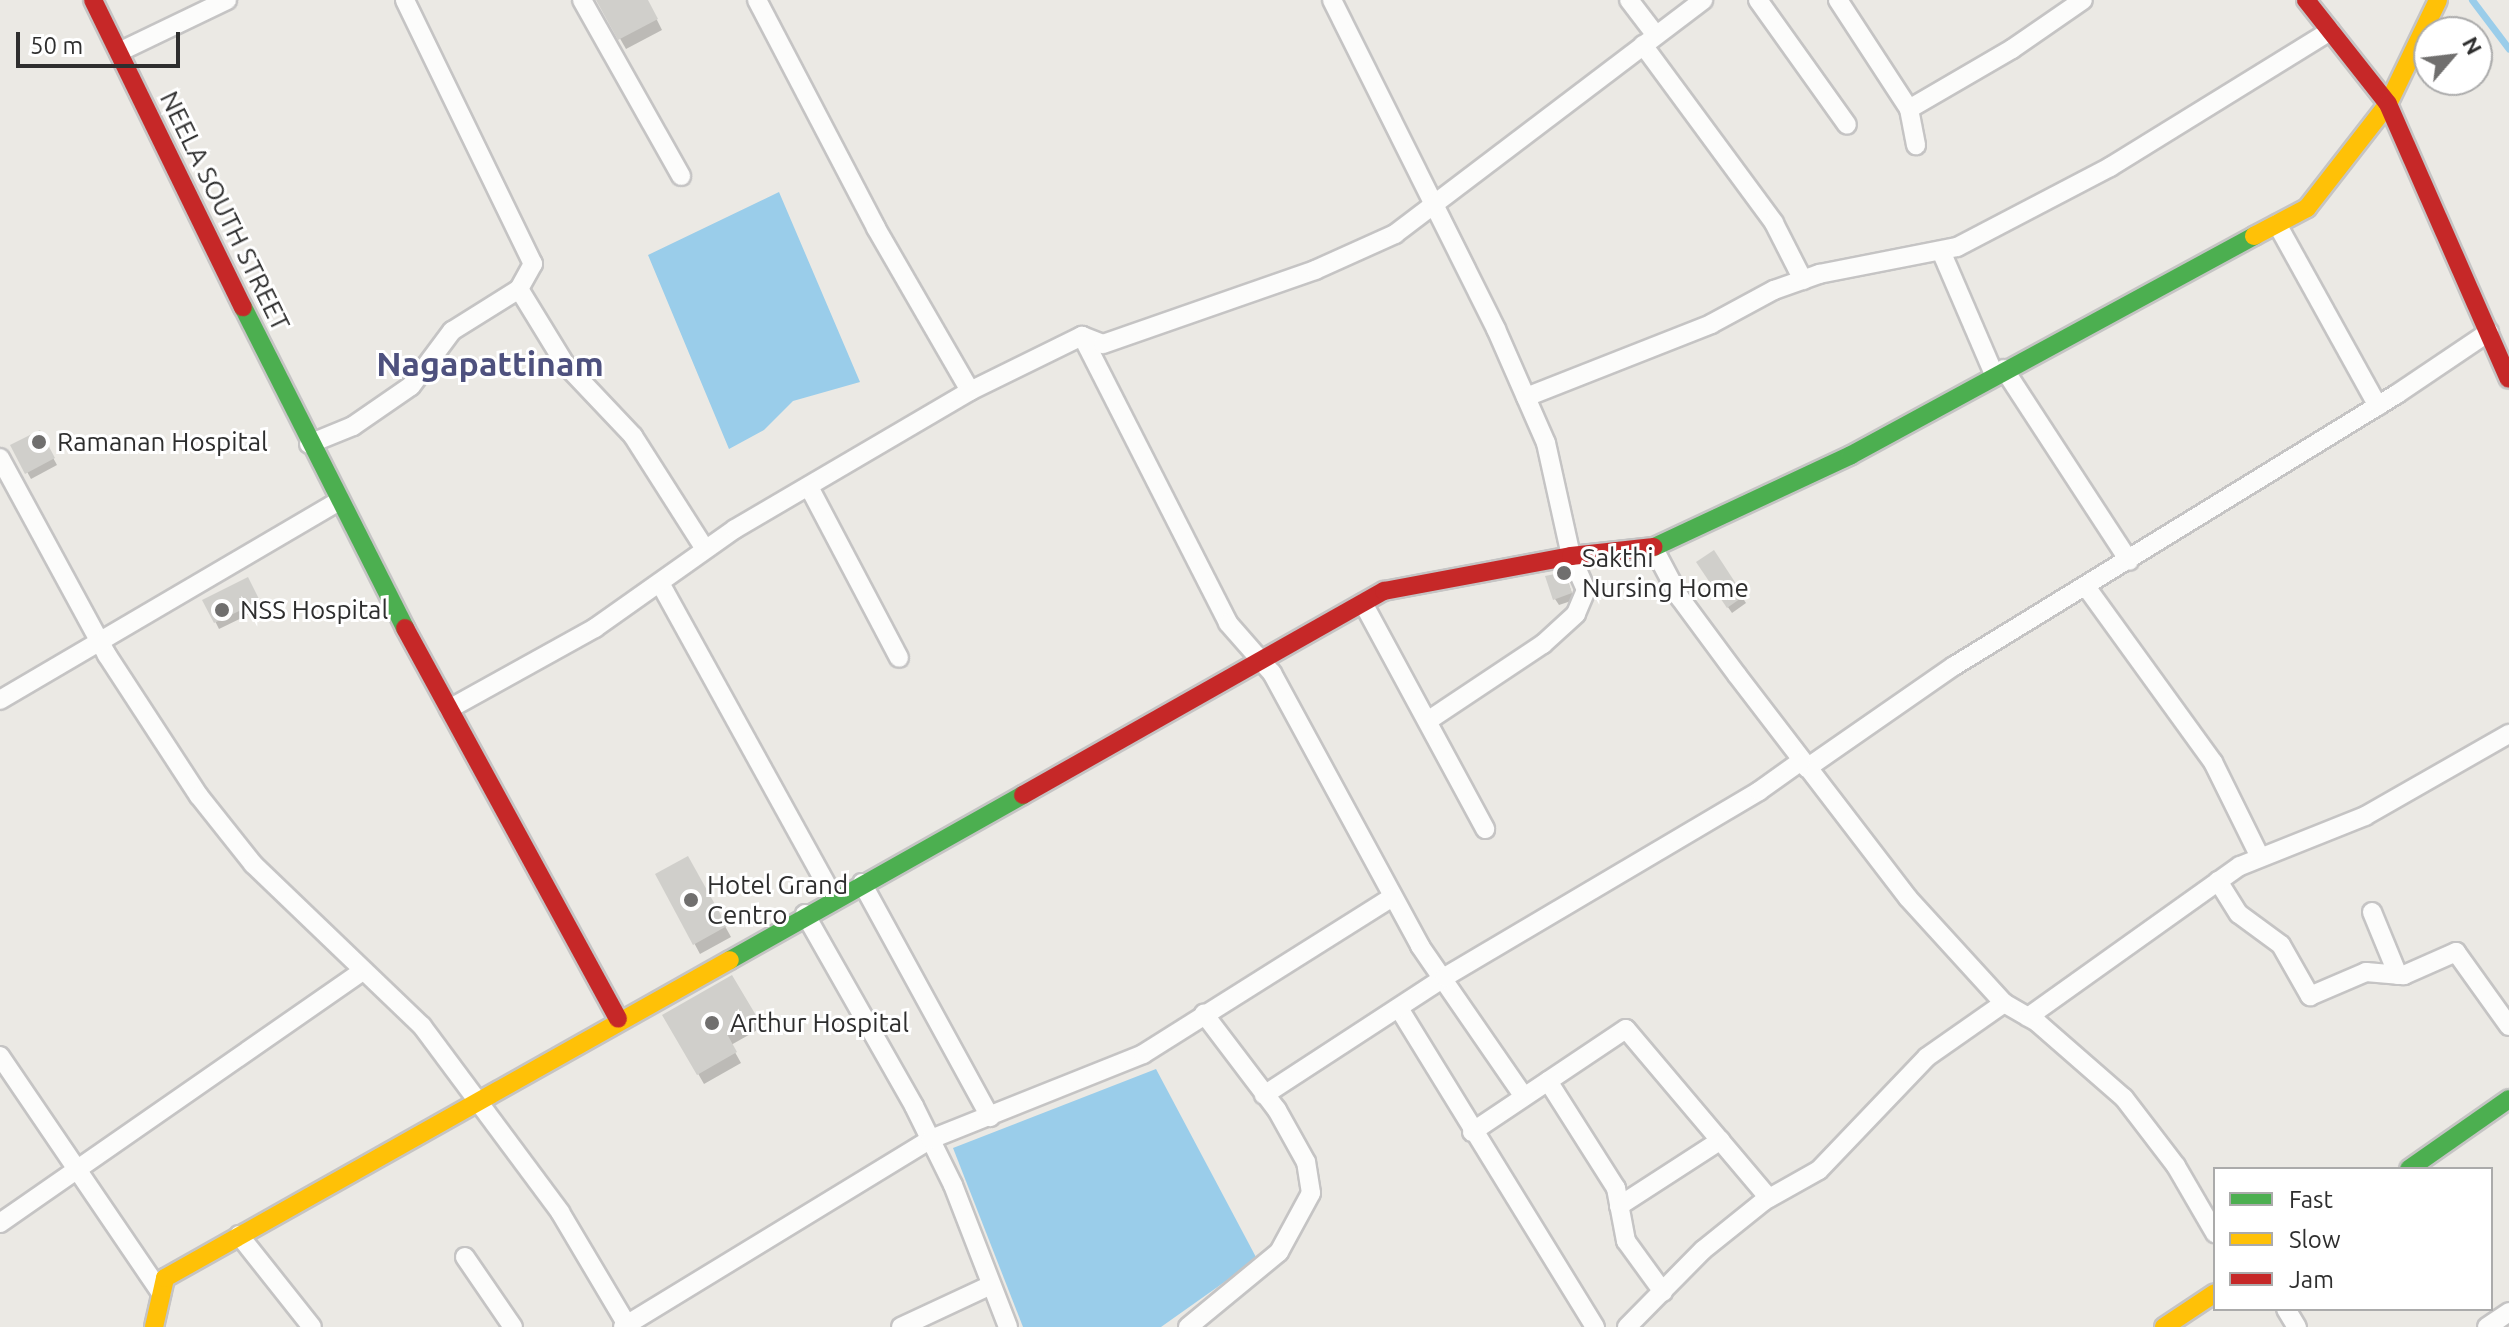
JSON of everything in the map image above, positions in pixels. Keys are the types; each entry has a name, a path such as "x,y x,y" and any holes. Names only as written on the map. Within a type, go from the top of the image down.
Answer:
{"street":[{"name":"NEELA SOUTH STREET","path":"93,0 337,502 618,1019"},
{"path":"119,52 227,0"},
{"path":"309,444 353,426 411,386 452,331 519,289 531,271 530,254 405,0"},
{"path":"582,0 681,176"},
{"path":"757,0 876,228 970,391"},
{"path":"1332,0 1433,202 1546,443 1571,556 1586,590 1576,614 1507,671 1429,720"},
{"path":"1629,0 1649,39 1774,223 1803,280"},
{"path":"449,709 595,628 705,549 970,391 1082,336 1103,344 1315,270 1395,234 1433,202 1703,0"},
{"path":"1758,0 1847,125"},
{"path":"1838,0 1909,109 1916,145"},
{"path":"1909,109 2012,49 2083,0"},
{"path":"2306,0 2388,104 2509,379"},
{"path":"154,1327 165,1278 618,1019 1384,591 1571,556 1653,547 1851,455 1999,372 2307,208 2388,104 2438,0"},
{"path":"1526,397 1711,324 1803,280 1941,251 2110,167 2330,31"},
{"path":"2277,224 2378,406"},
{"path":"1941,251 1999,372 2129,561"},
{"path":"519,289 565,364 633,436 705,549"},
{"path":"1264,1095 1400,1010 1445,977 1804,764 1954,666 2087,588 2378,406 2489,332"},
{"path":"1082,336 1228,623 1272,673 1392,897 1524,1097"},
{"path":"0,458 101,644 199,796 253,864 361,972 422,1026 479,1098 560,1212 625,1326 931,1139 1143,1054 1392,897"},
{"path":"809,487 899,658"},
{"path":"0,700 101,644 337,502"},
{"path":"1653,547 1680,598 1908,898 2004,1003 2028,1017 2124,1098 2176,1166 2213,1230"},
{"path":"660,583 834,898"},
{"path":"2087,588 2213,762 2260,857"},
{"path":"1363,603 1429,720 1485,829"},
{"path":"2028,1017 2218,881 2260,857 2365,816 2509,734"},
{"path":"2218,881 2239,914 2281,945 2310,996 2366,972 2398,975 2456,952 2509,1026"},
{"path":"862,883 990,1117"},
{"path":"2372,912 2398,975"},
{"path":"805,914 931,1139 1008,1327"},
{"path":"0,1223 76,1174 183,1091 361,972"},
{"path":"1627,1327 1703,1250 1769,1198 1819,1170 1927,1057 2004,1003"},
{"path":"1400,1010 1472,1132 1595,1327"},
{"path":"1188,1327 1279,1252 1311,1193 1306,1162 1264,1095 1204,1014"},
{"path":"1472,1132 1626,1029 1769,1198"},
{"path":"0,1056 76,1174 161,1293"},
{"path":"1548,1081 1616,1188 1626,1241 1663,1292"},
{"path":"2412,1167 2509,1099"},
{"path":"1619,1206 1721,1140"},
{"path":"239,1235 312,1327"},
{"path":"465,1257 513,1327"},
{"path":"901,1327 991,1285"},
{"path":"2164,1327 2213,1294"},
{"path":"2487,1327 2509,1312"}],"water":[{"path":"779,192 860,382 793,401 764,430 729,449 648,255"},
{"path":"1156,1069 1257,1259 1161,1327 1023,1327 953,1148"}],"building":[{"path":"596,0 648,0 658,19 618,40"},
{"path":"40,430 55,458 25,474 10,445"},
{"path":"1714,550 1744,596 1727,608 1696,562"},
{"path":"1565,572 1572,593 1553,600 1545,576"},
{"path":"248,577 260,601 214,623 202,600"},
{"name":"Hotel Grand Centro","path":"688,856 727,926 693,945 655,874"},
{"path":"732,975 757,1017 727,1034 737,1052 697,1075 662,1015"}],"waterway":[{"path":"2472,0 2509,49"}],"traffic: fast":[{"path":"1654,547 1851,455 2254,236"},
{"path":"243,307 405,628"},
{"path":"730,960 1023,795"},
{"path":"2412,1167 2509,1099"}],"traffic: slow":[{"path":"2254,236 2307,208 2388,104 2438,0"},
{"path":"154,1327 165,1278 730,960"},
{"path":"2164,1327 2213,1294"}],"traffic: jam":[{"path":"93,0 243,307"},
{"path":"2306,0 2388,104 2509,379"},
{"path":"1023,795 1384,591 1571,556 1654,547"},
{"path":"405,628 618,1019"}],"place":[{"name":"Ramanan Hospital","path":"39,442"},
{"name":"Sakthi Nursing Home","path":"1564,573"},
{"name":"NSS Hospital","path":"222,610"},
{"name":"Hotel Grand Centro","path":"691,900"},
{"name":"Arthur Hospital","path":"712,1023"}],"district":[{"name":"Nagapattinam","path":"490,364"}]}
